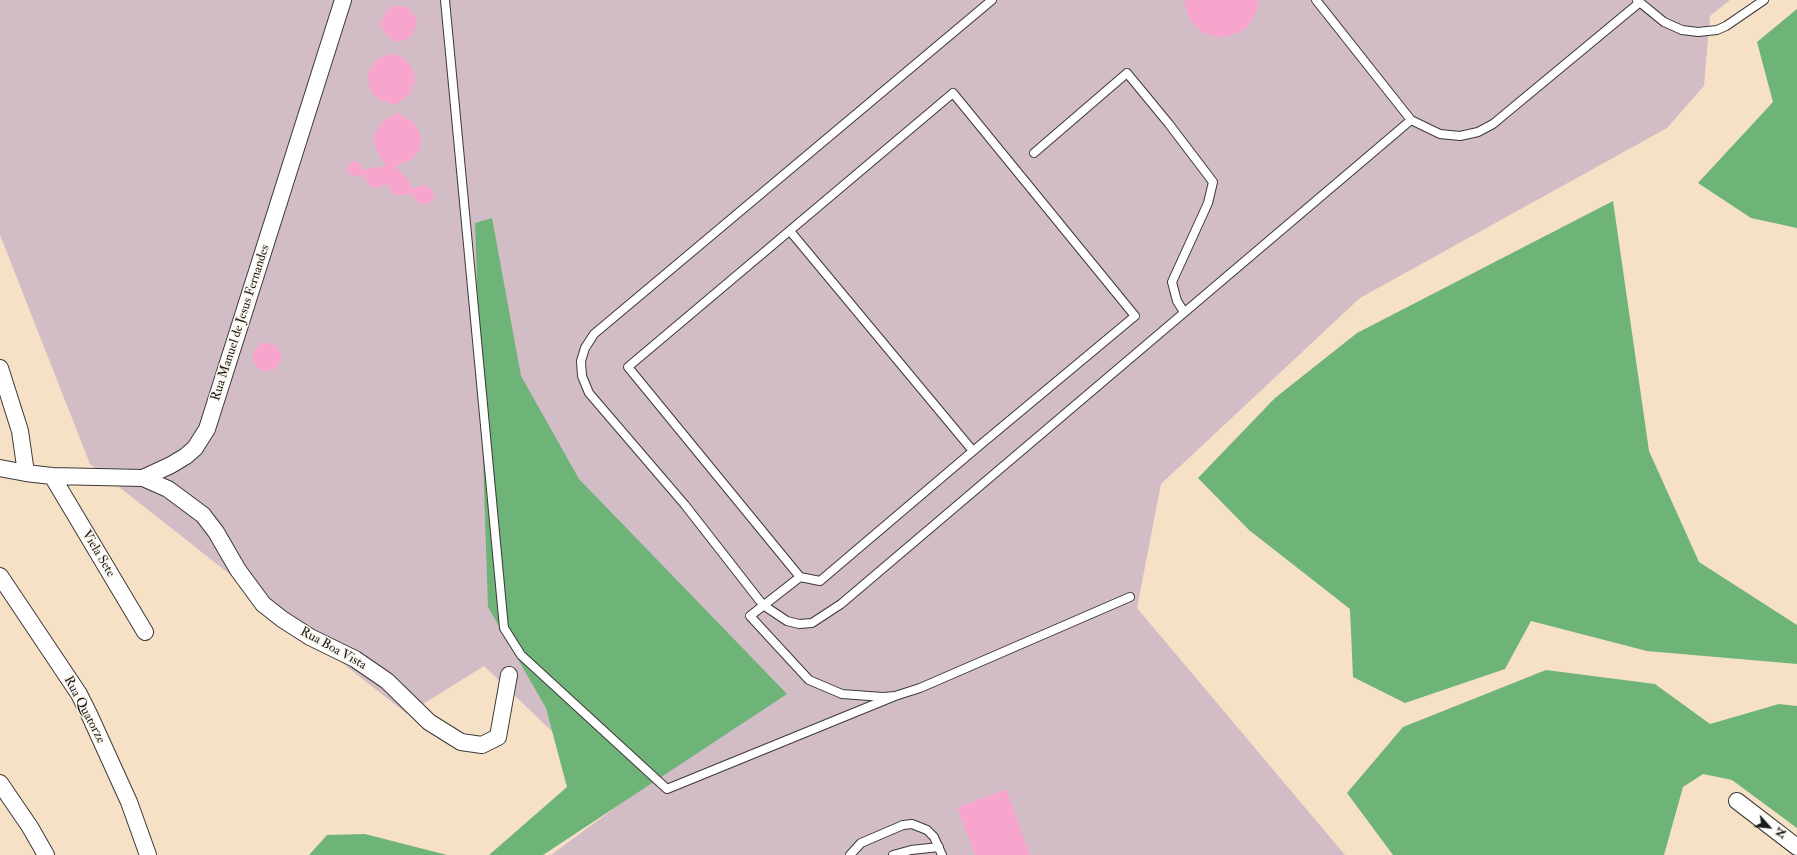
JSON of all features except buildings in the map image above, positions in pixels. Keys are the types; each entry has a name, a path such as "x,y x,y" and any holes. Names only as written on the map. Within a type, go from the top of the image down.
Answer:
{"street":[{"name":"Rua Manuel de Jesus Fernandes","path":"0,468 52,476 143,478 171,465 186,456 195,448 207,429 343,0"},
{"path":"0,368 20,431 26,473"},
{"name":"Viela Sete","path":"52,476 144,632"},
{"name":"Rua Boa Vista","path":"143,478 168,489 203,515 216,532 250,587 268,608 310,637 355,659 387,681 429,722 461,742 482,746 498,737 509,675"},
{"name":"Rua Quatorze","path":"0,576 86,707 98,731 116,776 130,802 148,855"},
{"path":"0,783 30,827 46,855"},
{"path":"1737,801 1797,847"}],"lane":[{"path":"445,0 504,628 521,654 667,790 895,696 920,688 1130,596"},
{"path":"992,0 594,334 585,348 581,361 582,376 589,393 685,505 763,605 787,621 799,624 812,623 841,604 1411,120"},
{"path":"1316,0 1411,120 1440,134 1460,136 1478,132 1492,124 1638,1 1664,22 1682,30 1698,32 1717,30 1726,26 1764,0"},
{"path":"1034,153 1127,73 1169,124 1213,182 1208,203 1172,282 1177,301 1184,312"},
{"path":"953,93 1135,316 820,581 800,577 628,367 790,231 953,93"},
{"path":"790,231 973,451"},
{"path":"800,577 750,616 809,680 842,694 883,697 895,696"},
{"path":"850,855 861,843 903,825 912,824 928,830 934,837 942,855"},
{"path":"893,855 911,850 939,847"}],"shaded area":[{"path":"0,0 1730,0 1710,16 1704,86 1667,128 1360,298 1161,484 1137,608 1345,855 551,855 624,801 484,666 407,714 90,464 0,235"}],"green space":[{"path":"1797,9 1797,228 1751,218 1698,183 1773,102 1757,42"},
{"path":"1613,201 1649,451 1699,562 1797,625 1797,664 1647,651 1531,621 1505,669 1405,703 1353,677 1350,609 1249,530 1198,478 1275,398 1357,333"},
{"path":"492,218 521,376 579,479 787,694 543,855 489,855 567,787 546,708 488,607 475,223"},
{"path":"1546,670 1655,684 1710,724 1779,704 1797,706 1797,828 1732,780 1703,774 1683,787 1664,855 1393,855 1347,793 1403,727"},
{"path":"365,834 447,855 309,855 327,835"}]}
